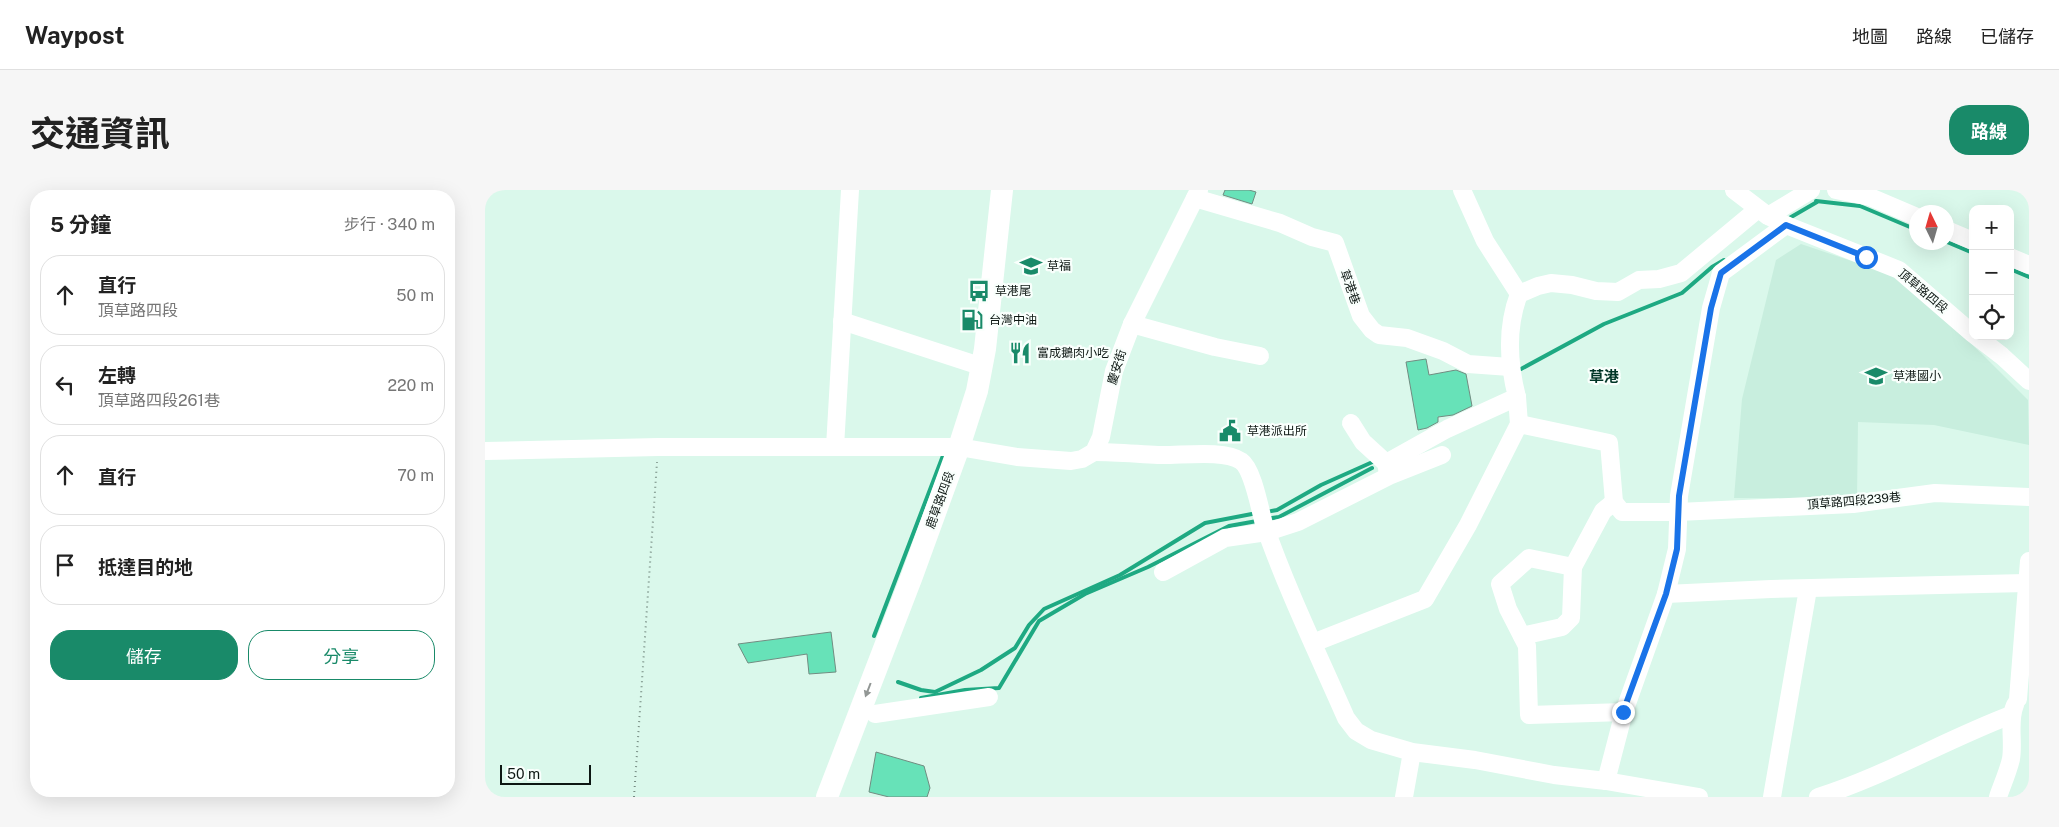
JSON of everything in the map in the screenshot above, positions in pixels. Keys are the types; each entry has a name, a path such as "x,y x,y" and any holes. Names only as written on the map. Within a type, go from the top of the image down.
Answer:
{"main road":[{"name":"鹿草路四段","path":"827,797 967,448 983,367 1002,190"},
{"name":"鹿草路四段","path":"842,797 875,714 998,359 1017,190"}],"street":[{"path":"835,447 850,190"},
{"path":"1462,190 1485,241 1519,294"},
{"name":"頂草路四段","path":"1735,190 1763,212 1786,225 1899,270 1969,331"},
{"path":"1313,643 1425,599 1468,526 1519,424 1517,397 1510,367 1510,331 1514,308 1519,294 1551,283 1572,285 1596,291 1618,292 1639,280 1659,280 1681,273 1763,212 1811,190"},
{"path":"1836,190 1870,198 1909,214"},
{"name":"慶安街","path":"1094,452 1101,436 1114,371 1131,324 1197,194"},
{"name":"草港巷","path":"1197,194 1280,223 1312,237 1335,243 1361,316 1372,330 1379,335 1407,338 1443,351 1469,364 1510,367"},
{"path":"1606,781 1623,712 1666,594 1677,549 1679,496 1711,308 1721,273 1786,225"},
{"path":"1954,233 1969,239"},
{"path":"2014,259 2029,265"},
{"path":"842,321 983,367"},
{"path":"1131,324 1215,347 1260,356"},
{"name":"頂草路四段","path":"1980,340 2029,381"},
{"path":"1163,572 1225,538 1264,522 1298,522 1387,470 1447,429 1517,397"},
{"path":"1351,423 1363,442 1387,470"},
{"path":"1519,424 1609,443 1614,502 1603,512 1573,567 1571,618 1562,627 1522,636"},
{"path":"485,451 658,447 835,447 967,448 1010,456 1071,461 1082,459 1094,452 1229,456 1242,461 1253,480 1264,522 1313,643 1345,718 1356,730 1371,740 1412,752 1475,760 1554,775 1606,781 1699,797"},
{"path":"1387,470 1442,455"},
{"name":"頂草路四段239巷","path":"1614,502 1622,512 1678,512 1853,504 1935,493 2029,498"},
{"path":"1573,567 1529,558 1500,584 1508,609 1527,646 1529,715 1623,712"},
{"path":"2024,696 2026,583 2029,561"},
{"path":"1666,594 2026,583"},
{"path":"1772,797 1808,589"},
{"path":"1818,797 1873,776 1943,746 1981,726 2011,715 2024,696 2029,675"},
{"path":"875,714 989,697"},
{"path":"2000,797 2011,760 2013,732 2011,715"},
{"path":"1404,797 1412,752"}],"path":[{"path":"634,797 658,447"}],"shaded area":[{"name":"草港國小","path":"1801,244 1899,277 1981,353 2028,400 2029,445 1934,425 1858,422 1857,499 1734,498 1742,399 1776,260"}],"building":[{"path":"1225,190 1249,190 1256,192 1252,204 1223,195"},
{"path":"1426,359 1429,375 1456,370 1466,374 1472,406 1453,415 1438,417 1438,422 1418,430 1406,362"},
{"path":"831,632 836,672 809,674 807,654 748,663 738,644"},
{"path":"876,752 924,766 930,788 927,797 889,797 869,792"}],"waterway":[{"path":"1816,201 1860,206 1909,227"},
{"path":"1786,220 1817,202"},
{"path":"1954,245 1969,251"},
{"path":"1521,369 1604,324 1682,293 1712,267 1724,260"},
{"path":"2014,271 2029,277"},
{"path":"874,636 944,453 942,453"},
{"path":"1266,512 1277,510 1321,485 1377,460"},
{"path":"1266,519 1279,517 1372,468"},
{"path":"898,682 921,690 935,692 981,670 1015,648 1029,625 1044,609 1120,575 1205,523 1257,513"},
{"path":"921,698 965,690 999,688 1039,621 1085,594 1148,567 1229,526 1257,521"}],"place":[{"name":"草福","path":"1031,266"},
{"name":"草港尾","path":"979,291"},
{"name":"台灣中油","path":"972,320"},
{"name":"富成鵝肉小吃","path":"1020,353"},
{"name":"草港國小","path":"1876,376"},
{"name":"草港派出所","path":"1230,431"}],"district":[{"name":"草港","path":"1604,377"}],"route":[{"path":"1623,712 1666,594 1677,549 1679,496 1711,308 1721,273 1786,225 1833,242 1866,257"}]}
